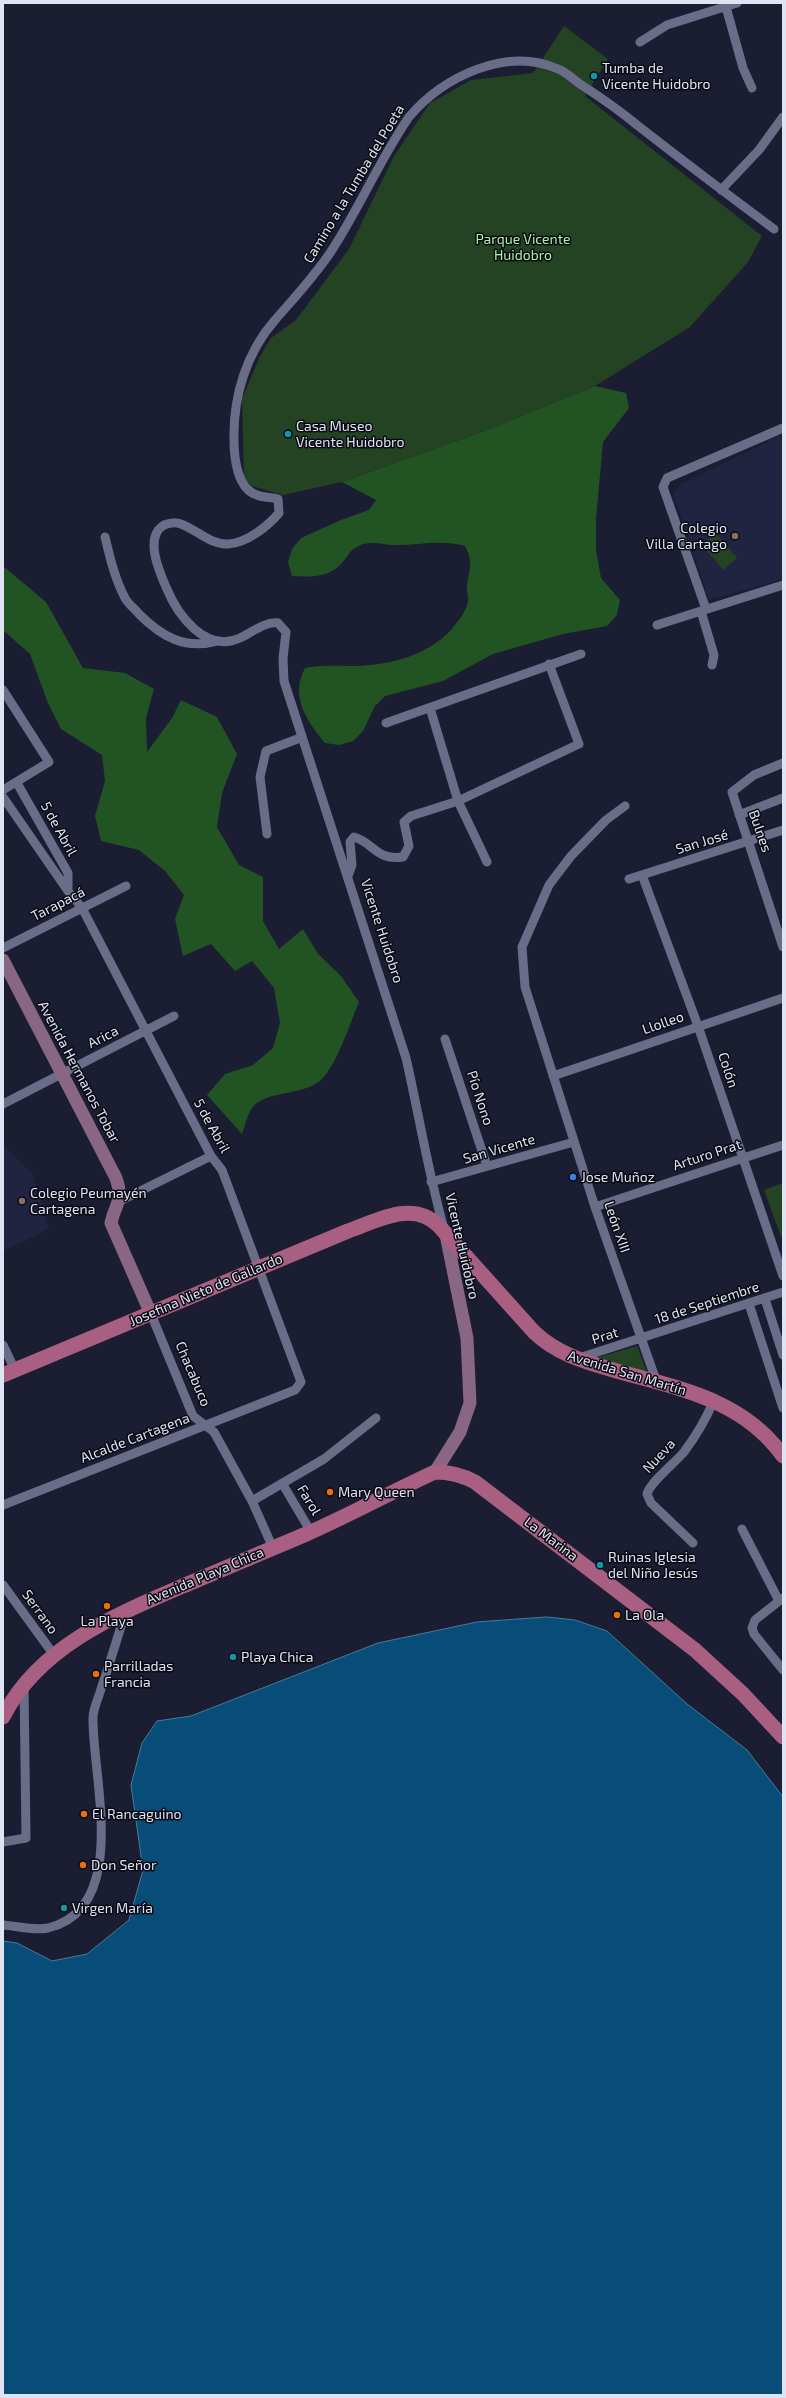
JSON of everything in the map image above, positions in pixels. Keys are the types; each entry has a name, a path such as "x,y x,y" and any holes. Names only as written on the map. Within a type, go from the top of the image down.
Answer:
{"main road":[{"name":"Josefina Nieto de Gallardo","path":"9,1372 348,1231 393,1215 412,1212"},
{"name":"Avenida San Martín","path":"412,1212 433,1220 541,1339 557,1350 577,1359 714,1400 743,1416 778,1441 783,1456"},
{"name":"Avenida Playa Chica","path":"3,1717 24,1683 54,1655 126,1609 311,1532 435,1472"},
{"name":"La Marina","path":"435,1472 458,1474 475,1482 660,1622 718,1670 783,1737"}],"street":[{"path":"640,42 667,25 737,3"},
{"path":"726,7 743,68 752,88"},
{"name":"Camino a la Tumba del Poeta","path":"218,641 198,631 183,618 173,605 163,580 154,539 157,531 164,525 173,523 182,524 214,541 229,544 249,537 278,513 278,500 257,495 250,491 241,479 236,465 235,416 244,375 256,348 268,329 307,285 334,246 409,117 426,98 446,83 481,68 507,63 533,63 558,69 618,110 774,229"},
{"path":"721,190 759,150 783,117"},
{"path":"712,666 714,655 704,610 663,487 667,478 783,428"},
{"path":"105,537 110,561 125,600 154,629 168,638 184,643 202,644 218,641"},
{"path":"657,625 783,585"},
{"name":"Vicente Huidobro","path":"218,641 238,639 271,623 278,623 284,628 286,636 283,658 284,681 300,738 348,876 406,1058 421,1122 431,1182 446,1235 467,1338 470,1403 460,1432 435,1472"},
{"path":"386,723 549,664 581,654"},
{"path":"348,876 352,865 350,842 354,837 362,839 368,847 385,856 394,858 403,857 409,846 404,822 411,816 458,802 579,744 549,664"},
{"path":"3,690 49,762 17,783 3,790"},
{"path":"430,708 458,802 487,862"},
{"path":"267,834 260,776 266,751 300,738"},
{"name":"Bulnes","path":"783,763 754,775 732,792 783,947"},
{"name":"5 de Abril","path":"17,783 68,873 68,891"},
{"name":"5 de Abril","path":"3,797 68,891 82,908 212,1156 222,1170 302,1382 300,1387"},
{"path":"739,815 783,798"},
{"name":"León XIII","path":"625,806 606,820 571,856 549,885 522,947 525,987 595,1207 657,1383"},
{"name":"San José","path":"629,879 783,830"},
{"name":"Colón","path":"642,875 698,1026 783,1276"},
{"name":"Tarapacá","path":"3,948 126,886"},
{"name":"Avenida Hermanos Tobar","path":"3,960 116,1178 120,1190 120,1201"},
{"name":"Llolleo","path":"553,1076 783,998"},
{"name":"Arica","path":"3,1104 174,1016"},
{"name":"Pío Nono","path":"445,1039 488,1166"},
{"name":"San Vicente","path":"431,1182 574,1142"},
{"name":"Arturo Prat","path":"595,1207 783,1146"},
{"path":"120,1201 212,1156"},
{"name":"Chacabuco","path":"120,1201 113,1212 111,1223 151,1314 193,1416 214,1432 252,1501 273,1548"},
{"name":"18 de Septiembre","path":"641,1340 783,1292"},
{"path":"765,1299 783,1355"},
{"path":"749,1304 783,1408"},
{"name":"Prat","path":"577,1359 641,1340"},
{"path":"3,1345 9,1372"},
{"name":"Alcalde Cartagena","path":"3,1505 300,1387"},
{"name":"Nueva","path":"693,1542 650,1503 647,1494 651,1485 693,1440 714,1400"},
{"path":"252,1501 324,1459 376,1418"},
{"name":"Farol","path":"282,1483 311,1532"},
{"path":"742,1529 781,1600 755,1620 752,1628 754,1634 783,1670"},
{"name":"Serrano","path":"3,1584 54,1655"},
{"path":"3,1925 47,1928 60,1924 78,1911 88,1899 95,1886 102,1830 93,1716 126,1609"},
{"path":"3,1842 26,1838 24,1683"}],"shaded area":[{"name":"Colegio Villa Cartago","path":"780,436 783,442 783,579 709,600 673,493 681,484"},
{"name":"Colegio Peumayén Cartagena","path":"3,1145 32,1173 49,1229 3,1251"},
{"path":"547,1617 575,1620 607,1631 687,1704 747,1750 783,1797 783,2395 3,2395 3,1941 17,1943 52,1961 87,1954 129,1920 143,1870 131,1785 142,1743 157,1721 191,1716 378,1643 477,1622"}],"green space":[{"name":"Parque Vicente Huidobro","path":"564,26 608,59 585,96 762,236 748,262 690,327 595,386 490,429 342,482 283,495 252,486 244,478 242,399 260,356 271,338 296,320 349,249 394,156 430,103 471,80 533,73"},
{"path":"595,386 626,393 629,408 603,442 596,519 596,550 601,578 620,600 617,615 607,626 563,634 493,654 443,681 385,696 375,706 363,731 353,741 339,745 325,743 306,717 302,707 299,688 305,668 322,666 364,666 391,662 418,653 430,647 451,630 464,613 468,599 467,588 470,562 468,552 465,546 456,544 365,544 352,551 337,568 331,572 319,576 292,576 288,562 292,549 301,538 341,520 369,510 376,500 342,482 490,429"},
{"path":"716,533 737,558 723,570 702,545"},
{"path":"3,566 46,602 83,668 125,673 154,689 146,718 147,752 172,718 181,700 217,717 237,754 222,793 217,827 239,865 263,877 263,921 279,949 303,929 318,954 341,976 359,1002 336,1058 324,1077 310,1087 274,1096 258,1103 250,1111 242,1134 207,1095 225,1074 253,1065 273,1048 280,1023 274,988 252,961 235,971 211,944 183,956 175,919 184,895 165,871 139,850 101,841 95,816 105,781 102,755 61,729 48,703 30,654 3,630"},
{"path":"783,1183 783,1242 764,1190"},
{"path":"637,1346 649,1378 589,1360"}],"place":[{"name":"Tumba de Vicente Huidobro","path":"594,76"},
{"name":"Casa Museo Vicente Huidobro","path":"288,434"},
{"name":"Colegio Villa Cartago","path":"735,536"},
{"name":"Jose Muñoz","path":"573,1177"},
{"name":"Colegio Peumayén Cartagena","path":"22,1201"},
{"name":"Mary Queen","path":"330,1492"},
{"name":"Ruinas Iglesia del Niño Jesús","path":"600,1565"},
{"name":"La Playa","path":"107,1606"},
{"name":"La Ola","path":"617,1615"},
{"name":"Playa Chica","path":"233,1657"},
{"name":"Parrilladas Francia","path":"96,1674"},
{"name":"El Rancaguino","path":"84,1814"},
{"name":"Don Señor","path":"83,1865"},
{"name":"Virgen María","path":"64,1908"}]}
